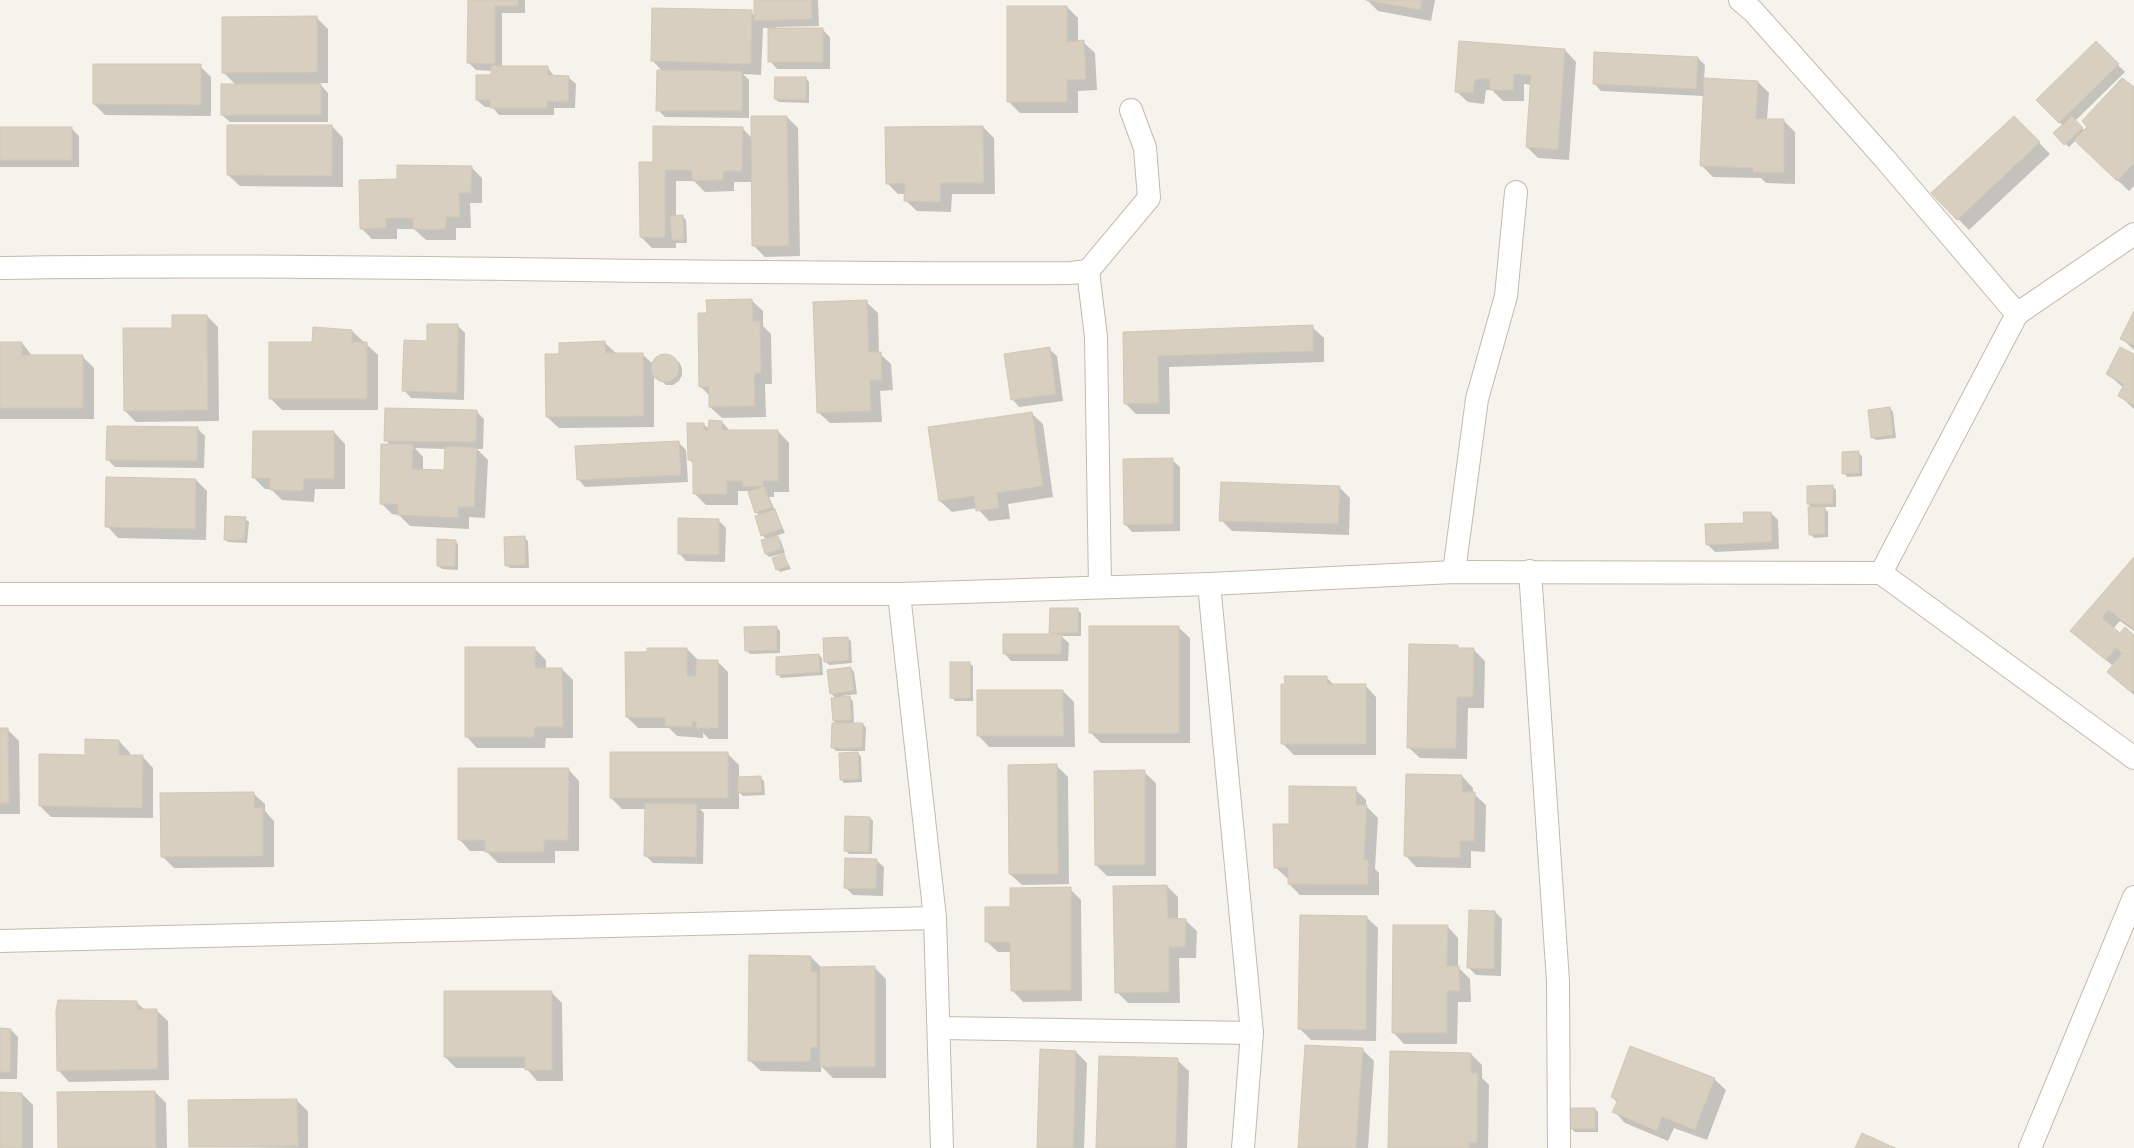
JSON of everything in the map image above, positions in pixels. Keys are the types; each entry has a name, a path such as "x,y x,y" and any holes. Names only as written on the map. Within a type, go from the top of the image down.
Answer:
{"street":[{"path":"1740,0 1753,11 1885,159 2017,314"},
{"path":"0,268 138,266 943,274 1072,273 1088,271 1149,198 1146,148 1131,110"},
{"path":"1454,572 1477,399 1506,296 1516,192"},
{"path":"1881,573 2017,314 2134,234"},
{"path":"1088,271 1096,337 1100,587"},
{"path":"1530,571 1558,981 1559,1148"},
{"path":"0,594 899,594 1209,584 1454,572 1881,573 2134,758"},
{"path":"1209,584 1252,1033 1243,1148"},
{"path":"899,594 935,918 942,1148"},
{"path":"2030,1148 2134,899"},
{"path":"0,941 935,918"},
{"path":"939,1028 1252,1033"}],"building":[{"path":"468,0 518,0 518,6 495,6 495,64 467,63"},
{"path":"754,0 811,0 812,19 754,21"},
{"path":"1366,0 1422,0 1420,10"},
{"path":"1007,6 1067,6 1067,42 1084,40 1086,79 1067,80 1067,102 1007,102"},
{"path":"652,8 752,10 751,64 651,61"},
{"path":"317,16 317,72 222,73 222,17"},
{"path":"768,28 823,28 823,62 768,62"},
{"path":"1459,41 1565,49 1558,150 1526,147 1531,75 1514,74 1513,90 1490,90 1490,79 1475,79 1473,93 1455,92"},
{"path":"2096,41 2119,64 2059,123 2036,100"},
{"path":"1594,52 1698,57 1696,89 1593,84"},
{"path":"93,64 201,64 201,105 93,104"},
{"path":"491,66 548,66 548,75 569,76 568,101 547,101 547,108 490,108 490,100 476,100 476,75 491,75"},
{"path":"657,70 742,71 742,111 656,111"},
{"path":"775,77 806,77 806,100 774,99"},
{"path":"1704,78 1758,81 1756,119 1784,119 1784,173 1753,172 1753,168 1700,166"},
{"path":"2122,78 2134,87 2134,163 2117,181 2074,140 2087,127 2082,121"},
{"path":"221,84 321,84 321,115 221,115"},
{"path":"751,116 787,116 789,246 752,246"},
{"path":"2014,116 2040,142 1957,220 1931,193"},
{"path":"2072,116 2083,128 2064,145 2053,133"},
{"path":"227,125 332,125 332,176 227,175"},
{"path":"653,126 743,127 742,171 723,171 723,180 692,181 692,170 665,170 665,237 640,237 639,162 653,162"},
{"path":"983,126 984,183 941,183 940,202 904,201 905,183 886,184 885,127"},
{"path":"0,127 72,127 72,160 0,160"},
{"path":"397,165 472,166 471,193 459,193 460,217 446,217 446,229 413,229 413,218 386,218 386,228 360,229 359,180 397,179"},
{"path":"683,215 684,240 672,240 670,216"},
{"path":"752,299 753,321 760,321 761,373 754,373 755,406 709,407 709,387 699,387 698,313 707,313 706,300"},
{"path":"867,300 869,352 881,352 882,380 870,380 871,411 817,413 813,302"},
{"path":"2134,311 2134,345 2120,339"},
{"path":"172,315 207,315 208,410 124,411 123,328 172,328"},
{"path":"427,324 458,324 457,393 402,391 404,340 427,341"},
{"path":"1313,325 1313,351 1158,356 1159,403 1124,404 1123,332"},
{"path":"313,327 352,330 352,342 367,342 367,399 269,399 269,342 312,342"},
{"path":"605,341 606,353 643,353 644,416 546,417 545,354 559,354 559,343"},
{"path":"0,342 22,342 22,355 83,355 83,408 0,408"},
{"path":"1050,347 1056,394 1011,400 1004,354"},
{"path":"2120,347 2134,354 2134,405 2118,396 2124,384 2106,374"},
{"path":"665,354 675,358 679,368 675,378 665,382 655,378 651,368 655,358"},
{"path":"1890,407 1893,435 1871,438 1868,410"},
{"path":"385,408 477,410 476,442 384,441"},
{"path":"1032,412 1043,486 997,493 999,508 976,511 974,496 939,501 928,427"},
{"path":"709,420 722,421 722,430 778,430 778,481 763,481 764,486 743,487 743,481 727,481 727,494 693,494 693,460 688,460 687,423 704,423 704,430 708,430"},
{"path":"107,426 198,427 197,461 106,460"},
{"path":"253,431 334,431 334,479 304,479 303,491 270,490 270,478 252,478"},
{"path":"679,441 681,475 577,480 575,446"},
{"path":"381,444 413,444 412,469 444,470 445,446 477,448 474,507 458,507 458,518 398,515 398,504 380,504"},
{"path":"1859,451 1859,473 1842,474 1842,452"},
{"path":"1173,458 1173,524 1124,525 1123,459"},
{"path":"106,477 196,479 195,529 105,527"},
{"path":"1221,482 1340,486 1338,524 1219,521"},
{"path":"1833,485 1833,504 1807,504 1807,486"},
{"path":"764,486 772,507 755,513 748,492"},
{"path":"1808,507 1825,507 1825,534 1809,535"},
{"path":"775,509 782,529 761,536 755,516"},
{"path":"1743,512 1771,512 1772,542 1706,545 1705,524 1744,523"},
{"path":"225,516 246,517 244,540 224,540"},
{"path":"678,518 719,519 719,555 678,554"},
{"path":"525,536 526,565 505,566 504,537"},
{"path":"778,536 782,549 765,554 761,540"},
{"path":"437,539 456,540 455,567 437,566"},
{"path":"784,554 788,566 776,570 772,558"},
{"path":"2134,557 2134,629 2108,610 2102,618 2120,633 2125,627 2134,635 2134,689 2131,692 2107,672 2122,653 2116,648 2106,660 2070,631"},
{"path":"1050,608 1078,608 1078,633 1049,633"},
{"path":"777,626 777,650 745,651 744,627"},
{"path":"1089,626 1179,626 1179,733 1089,733"},
{"path":"1003,634 1062,634 1061,654 1003,654"},
{"path":"848,637 849,660 824,662 823,638"},
{"path":"1409,644 1458,645 1458,648 1474,648 1473,697 1457,697 1456,749 1407,748"},
{"path":"465,647 535,647 535,668 562,668 563,727 535,727 534,737 465,737"},
{"path":"647,648 687,648 687,676 696,676 696,660 718,660 718,728 696,728 696,721 692,721 692,727 665,726 665,717 626,717 625,652 647,652"},
{"path":"819,654 820,672 776,675 776,657"},
{"path":"950,662 970,662 970,698 950,698"},
{"path":"851,667 854,691 830,694 827,670"},
{"path":"1284,676 1327,676 1327,684 1366,684 1366,744 1281,744 1281,684 1285,684"},
{"path":"977,690 1063,690 1064,736 977,736"},
{"path":"850,696 851,720 833,721 831,698"},
{"path":"832,723 863,723 862,748 831,748"},
{"path":"0,728 8,728 9,803 0,803"},
{"path":"85,739 119,740 119,755 143,755 142,808 39,806 39,754 85,755"},
{"path":"610,752 728,752 728,798 610,798"},
{"path":"858,752 859,779 840,780 839,753"},
{"path":"1057,764 1058,874 1009,874 1008,765"},
{"path":"458,768 569,768 568,840 544,840 544,852 485,852 485,840 458,840"},
{"path":"1145,770 1145,865 1095,865 1094,771"},
{"path":"1406,774 1462,775 1462,792 1475,792 1474,841 1460,841 1460,858 1404,856"},
{"path":"761,776 762,792 738,793 738,777"},
{"path":"1289,786 1356,787 1356,805 1367,805 1364,860 1368,860 1368,885 1288,884 1288,867 1274,868 1273,824 1289,824"},
{"path":"254,792 254,808 263,808 263,856 161,857 160,793"},
{"path":"645,803 697,804 696,857 644,856"},
{"path":"845,816 870,817 869,852 844,851"},
{"path":"845,858 877,859 876,889 844,888"},
{"path":"1167,885 1168,918 1186,919 1185,947 1169,947 1169,992 1115,993 1113,886"},
{"path":"1071,887 1071,990 1011,991 1010,942 985,942 985,907 1010,907 1010,888"},
{"path":"1469,910 1495,911 1494,969 1467,968"},
{"path":"1300,915 1367,916 1366,1030 1298,1029"},
{"path":"1393,925 1448,925 1447,966 1459,966 1460,991 1447,991 1447,1033 1392,1033"},
{"path":"749,955 811,956 811,972 817,972 817,1047 811,1047 810,1061 748,1061"},
{"path":"875,966 875,1067 820,1067 820,967"},
{"path":"444,991 552,991 552,1070 525,1070 525,1057 444,1057"},
{"path":"58,1000 137,1001 137,1009 157,1009 158,1069 57,1071 56,1011"},
{"path":"0,1028 11,1029 10,1072 0,1072"},
{"path":"1305,1045 1363,1048 1356,1148 1298,1148"},
{"path":"1630,1046 1715,1078 1695,1130 1662,1117 1657,1131 1612,1112 1618,1100 1611,1097"},
{"path":"1040,1049 1076,1051 1073,1148 1037,1148"},
{"path":"1390,1051 1471,1053 1471,1073 1478,1073 1477,1143 1469,1142 1469,1148 1388,1148"},
{"path":"1099,1056 1178,1058 1176,1148 1096,1148"},
{"path":"155,1091 156,1148 58,1148 57,1092"},
{"path":"0,1092 22,1093 22,1148 0,1148"},
{"path":"297,1099 298,1146 189,1147 188,1100"},
{"path":"1570,1108 1595,1108 1595,1129 1570,1129"},
{"path":"1862,1133 1895,1148 1855,1148"}]}
